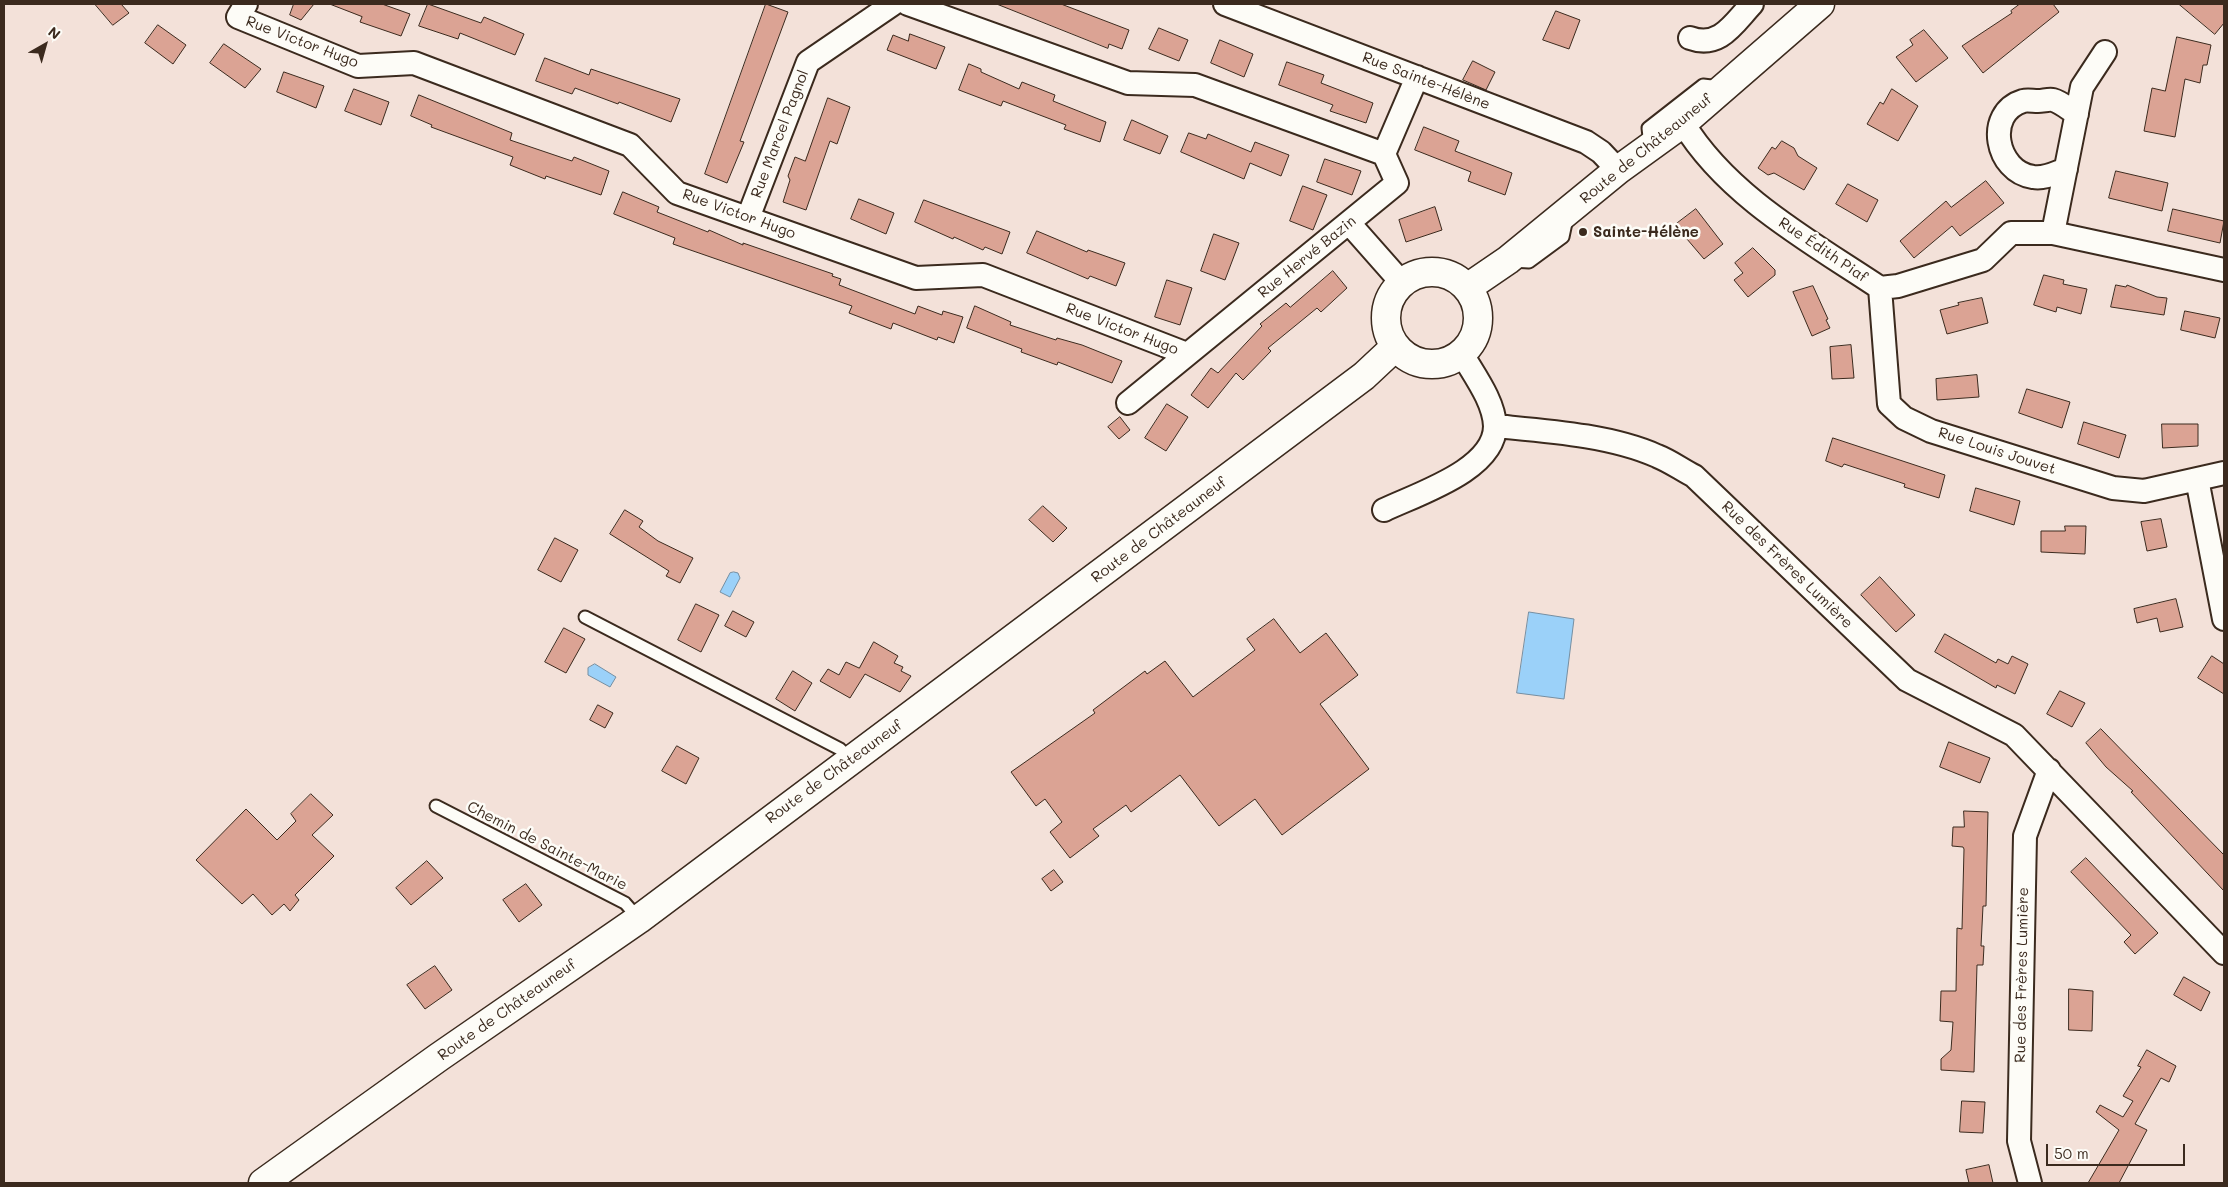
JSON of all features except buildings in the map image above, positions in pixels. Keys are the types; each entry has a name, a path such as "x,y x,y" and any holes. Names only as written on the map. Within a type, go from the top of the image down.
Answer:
{"main road":[{"name":"Route de Châteauneuf","path":"1467,288 1508,260 1618,170 1682,122 1820,4"},
{"path":"1435,273 1456,279 1467,288 1474,301 1477,322 1471,343 1462,354 1449,361 1434,365 1420,363 1406,357 1395,347 1388,334 1387,306 1393,294 1402,283 1414,276 1435,273"},
{"name":"Route de Châteauneuf","path":"263,1183 439,1057 639,920 1364,376 1395,347"}],"street":[{"name":"Rue Victor Hugo","path":"246,4 238,17 358,66 414,63 630,145 677,193 916,278 983,275 1187,354"},
{"name":"Rue Marcel Pagnol","path":"748,218 808,62 893,4"},
{"path":"908,4 1128,83 1195,85 1384,154 1417,78"},
{"name":"Rue Sainte-Hélène","path":"1226,4 1586,142 1601,152 1618,170"},
{"path":"1690,38 1705,42 1720,37 1752,4"},
{"path":"2053,232 2082,87 2105,52"},
{"path":"2066,169 2049,176 2032,177 2018,172 2004,159 1998,139 1999,125 2008,109 2023,101 2053,100 2077,114"},
{"name":"Rue Édith Piaf","path":"1682,122 1691,137 1717,168 1783,224 1880,288 1898,286 1983,260 2011,233 2053,232 2224,270"},
{"name":"Rue Hervé Bazin","path":"1128,403 1397,183 1384,154"},
{"path":"1349,223 1402,283"},
{"name":"Rue Louis Jouvet","path":"1880,288 1889,404 1904,418 1931,430 2113,488 2144,491 2224,473"},
{"path":"1384,510 1462,473 1483,457 1493,441 1495,426 1485,393 1462,354"},
{"name":"Rue des Frères Lumière","path":"1495,426 1541,430 1616,443 1657,456 1694,476 1907,680 2014,735 2224,953"},
{"path":"2197,479 2224,619"},
{"name":"Rue des Frères Lumière","path":"2030,1183 2019,1141 2025,836 2049,770"}],"lane":[{"path":"1650,146 1648,128 1703,85 1721,87"},
{"path":"585,617 840,748 851,760"},
{"name":"Chemin de Sainte-Marie","path":"436,806 626,903 639,920"}],"water":[{"path":"730,573 738,573 740,578 730,597 720,592"},
{"path":"1529,612 1574,619 1564,699 1517,693"},
{"path":"595,664 616,677 610,687 588,675 588,668"}],"place":[{"name":"Sainte-Hélène","path":"1583,232"}]}
